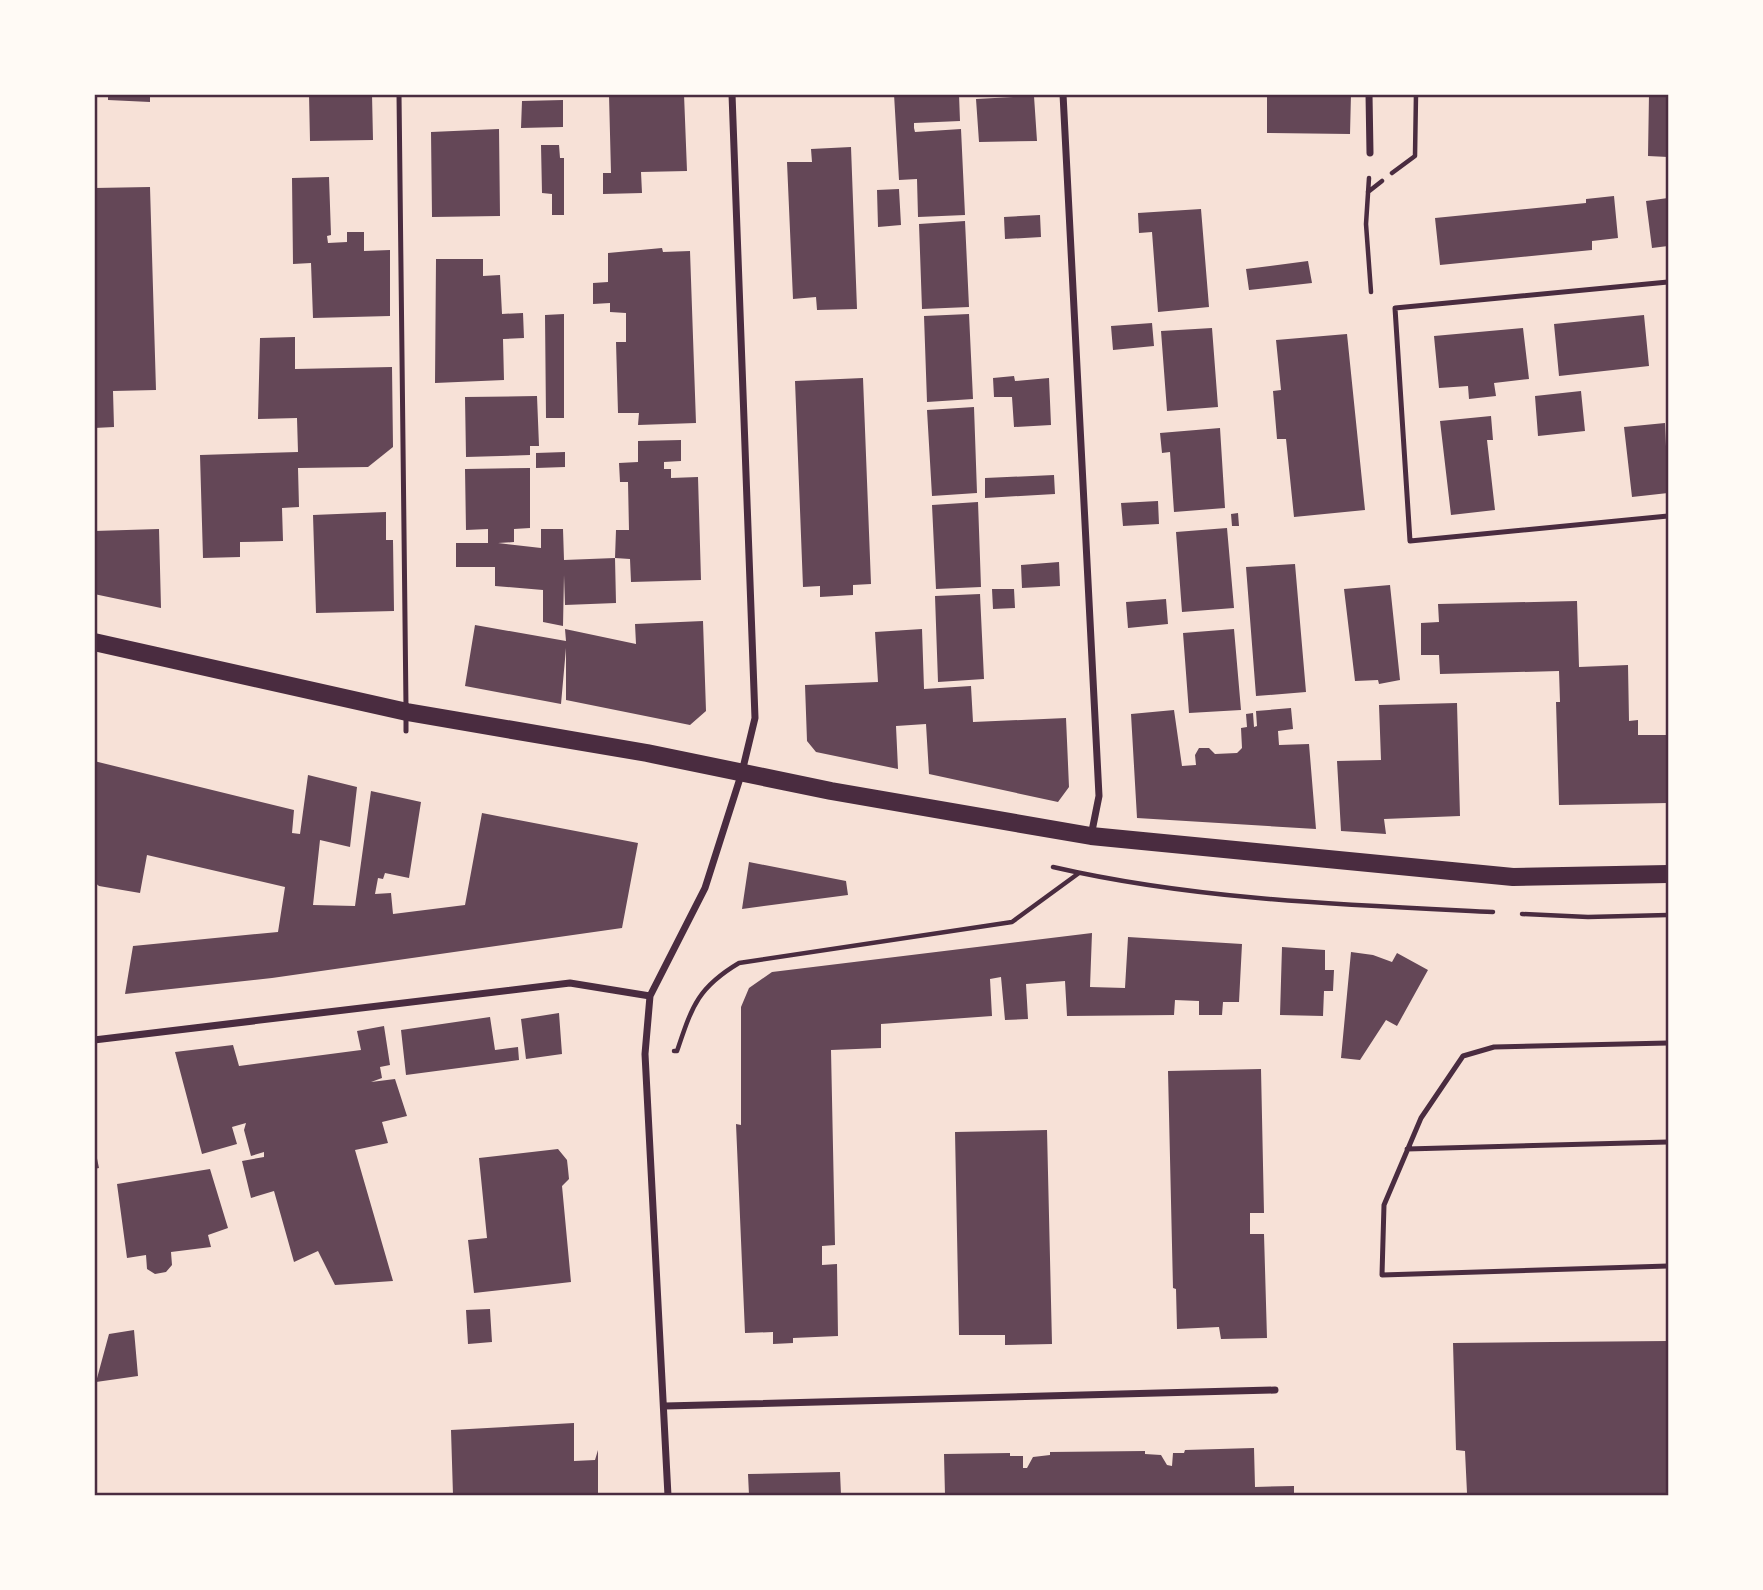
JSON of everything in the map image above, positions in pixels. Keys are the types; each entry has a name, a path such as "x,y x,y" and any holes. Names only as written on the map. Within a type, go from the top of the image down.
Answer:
{"main road":[{"path":"94,642 407,712 1091,836 1513,877 1668,874"}],"street":[{"path":"668,1496 645,1054 650,996 705,888 743,772 755,718 732,94"},
{"path":"1063,94 1099,796 1091,836"},
{"path":"1369,94 1370,153"},
{"path":"94,1040 570,983 650,996"},
{"path":"665,1406 1275,1390"}],"lane":[{"path":"399,94 406,731"},
{"path":"1668,282 1395,308 1410,541 1668,516"},
{"path":"1668,1043 1494,1047 1463,1056 1421,1118 1384,1205 1382,1275 1668,1266"},
{"path":"1407,1149 1668,1142"}],"path":[{"path":"1368,192 1415,156 1416,94"},
{"path":"1370,153 1366,224 1371,299 1395,308"},
{"path":"645,1054 677,1051 690,1013 712,979 739,963 1012,922 1079,873 1091,836"}],"building":[{"path":"108,94 150,94 150,102 108,100"},
{"path":"309,94 372,94 373,140 310,141"},
{"path":"684,94 687,171 641,172 642,193 603,194 603,173 611,173 609,95"},
{"path":"894,94 959,94 960,121 914,123 914,128 915,132 961,129 965,215 918,217 917,179 899,180"},
{"path":"1267,94 1351,94 1350,134 1267,133"},
{"path":"1649,94 1668,94 1668,157 1648,156"},
{"path":"1034,96 1037,141 979,142 976,99"},
{"path":"563,100 563,127 521,128 522,101"},
{"path":"499,129 500,216 432,217 431,132"},
{"path":"541,145 559,145 560,158 564,158 564,215 552,215 552,194 542,193"},
{"path":"851,147 857,309 817,310 816,297 793,299 787,162 812,162 811,149"},
{"path":"329,177 331,235 327,236 328,243 347,242 347,232 364,232 364,251 390,250 390,316 313,318 311,263 293,264 292,178"},
{"path":"150,187 156,390 113,391 114,427 94,428 94,188"},
{"path":"899,189 901,225 878,227 877,190"},
{"path":"1614,196 1618,238 1592,241 1592,250 1440,265 1435,218 1586,203 1586,199"},
{"path":"1668,198 1668,246 1652,248 1646,201"},
{"path":"1201,209 1209,307 1158,312 1152,232 1139,233 1138,213"},
{"path":"1040,215 1041,237 1005,239 1004,217"},
{"path":"965,221 969,307 922,309 919,224"},
{"path":"662,248 663,252 690,251 696,423 638,425 639,413 618,413 616,342 626,342 626,313 610,312 610,303 593,304 593,283 608,282 608,253"},
{"path":"436,259 483,259 483,276 500,275 502,314 523,313 524,338 503,339 504,380 435,383"},
{"path":"1308,261 1312,283 1249,290 1246,269"},
{"path":"564,314 564,418 546,418 545,315"},
{"path":"969,314 973,399 927,402 924,316"},
{"path":"1644,315 1649,366 1559,376 1554,324"},
{"path":"1152,323 1154,346 1113,350 1111,326"},
{"path":"1212,328 1218,407 1167,411 1161,331"},
{"path":"1523,328 1529,379 1494,383 1496,396 1469,399 1468,386 1439,388 1434,336"},
{"path":"1347,334 1365,510 1294,517 1286,439 1277,439 1273,391 1281,390 1276,340"},
{"path":"295,337 295,369 392,367 393,447 368,467 298,468 299,507 282,508 283,541 240,542 240,557 203,558 200,455 298,452 297,418 258,419 260,338"},
{"path":"1014,376 1015,381 1049,378 1051,425 1014,427 1012,397 994,397 993,378"},
{"path":"863,378 871,584 853,585 853,595 820,597 820,586 803,587 795,381"},
{"path":"1581,391 1585,431 1538,436 1535,396"},
{"path":"537,396 539,446 530,446 530,455 466,457 465,397"},
{"path":"974,407 977,493 932,496 927,410"},
{"path":"1491,416 1493,440 1487,440 1495,510 1451,515 1440,421"},
{"path":"1665,423 1668,493 1632,497 1624,427"},
{"path":"1220,428 1225,508 1174,512 1170,452 1162,453 1160,433"},
{"path":"681,440 681,461 664,462 664,469 671,469 671,478 698,477 701,580 631,582 630,559 615,558 616,530 629,530 628,482 620,482 619,463 638,462 638,441"},
{"path":"565,452 565,467 536,468 536,453"},
{"path":"530,468 530,528 514,529 514,542 498,543 541,548 541,529 563,529 564,560 615,558 616,603 565,605 564,575 563,626 543,622 543,590 495,586 495,567 456,567 456,543 488,543 488,529 466,530 465,469"},
{"path":"1054,475 1055,494 985,498 985,478"},
{"path":"1158,501 1159,524 1123,526 1121,503"},
{"path":"978,502 981,587 936,589 932,505"},
{"path":"386,512 386,540 393,540 394,611 316,613 313,515"},
{"path":"1238,513 1239,526 1232,526 1231,514"},
{"path":"1227,528 1234,608 1182,612 1176,532"},
{"path":"159,529 161,608 94,594 94,531"},
{"path":"1059,562 1060,586 1022,588 1021,565"},
{"path":"1295,564 1306,692 1256,696 1246,567"},
{"path":"1390,585 1400,680 1379,684 1378,680 1355,681 1344,589"},
{"path":"992,589 1014,589 1015,608 993,609"},
{"path":"980,594 984,679 938,682 935,596"},
{"path":"1166,599 1168,624 1128,628 1126,602"},
{"path":"1577,601 1579,667 1628,665 1629,721 1638,720 1638,735 1668,735 1668,803 1559,805 1556,702 1560,702 1559,671 1440,674 1439,655 1421,655 1421,623 1439,622 1438,604"},
{"path":"703,621 706,711 690,725 566,700 566,648 561,704 465,686 475,625 566,641 565,629 636,644 635,624"},
{"path":"922,629 924,689 971,686 973,722 1066,718 1069,787 1058,802 929,774 926,724 896,726 898,769 816,752 807,741 805,685 878,682 875,632"},
{"path":"1234,629 1241,710 1189,713 1183,633"},
{"path":"1457,703 1460,816 1384,819 1386,834 1341,831 1337,761 1381,760 1379,705"},
{"path":"1291,708 1293,729 1278,731 1279,745 1309,744 1316,829 1137,818 1131,714 1174,710 1182,766 1196,765 1195,755 1199,748 1209,748 1215,754 1237,753 1242,748 1241,728 1247,727 1246,714 1253,713 1254,727 1257,726 1256,711"},
{"path":"94,761 294,810 292,833 300,834 308,775 357,787 350,847 320,840 313,905 355,906 371,791 421,802 409,878 385,873 383,879 378,878 375,894 391,893 393,914 465,905 482,813 638,843 622,928 272,978 125,994 133,946 278,932 285,887 147,855 140,893 99,886 94,882"},
{"path":"749,862 846,881 848,895 742,909"},
{"path":"1092,933 1090,987 1125,988 1128,937 1242,944 1239,1002 1223,1002 1222,1015 1199,1015 1199,1001 1175,1000 1174,1015 1067,1016 1065,981 1026,984 1028,1019 1005,1020 1001,977 990,979 992,1016 881,1024 881,1048 831,1050 835,1245 822,1246 822,1265 837,1264 838,1336 793,1338 793,1343 773,1344 773,1332 745,1333 736,1124 741,1125 741,1007 749,988 772,972"},
{"path":"1282,947 1325,950 1325,970 1334,970 1333,991 1324,991 1323,1016 1280,1015"},
{"path":"1351,952 1373,955 1392,962 1397,953 1428,970 1397,1026 1386,1020 1360,1060 1341,1058"},
{"path":"559,1013 562,1054 526,1059 521,1019"},
{"path":"490,1017 495,1050 518,1047 519,1060 406,1075 401,1030"},
{"path":"384,1026 390,1065 380,1067 382,1078 371,1082 395,1079 407,1116 382,1122 388,1143 355,1150 393,1281 335,1285 318,1251 294,1262 274,1191 251,1198 242,1161 264,1157 264,1152 251,1156 244,1130 246,1123 232,1127 237,1144 202,1154 175,1052 233,1045 239,1066 361,1050 357,1031"},
{"path":"1261,1069 1264,1213 1250,1213 1250,1234 1264,1234 1267,1338 1221,1339 1219,1327 1177,1329 1176,1289 1173,1288 1168,1071"},
{"path":"1047,1130 1052,1344 1005,1345 1005,1335 959,1335 955,1132"},
{"path":"94,1144 99,1168 94,1169"},
{"path":"558,1149 567,1160 569,1179 562,1186 571,1282 474,1293 468,1240 487,1238 479,1158"},
{"path":"210,1169 228,1228 208,1235 211,1247 171,1252 172,1265 166,1272 155,1274 147,1269 146,1255 127,1258 117,1184"},
{"path":"490,1309 492,1342 468,1344 466,1310"},
{"path":"134,1330 138,1376 96,1382 109,1334"},
{"path":"1668,1341 1668,1495 1467,1493 1465,1451 1456,1450 1453,1343"},
{"path":"574,1423 574,1461 595,1460 598,1450 598,1495 453,1495 451,1430"},
{"path":"1254,1448 1255,1487 1294,1486 1294,1495 945,1495 944,1454 1010,1453 1010,1456 1023,1456 1023,1468 1027,1468 1033,1457 1050,1455 1050,1452 1145,1451 1145,1454 1161,1455 1167,1465 1172,1466 1173,1453 1184,1453 1185,1450"},
{"path":"840,1472 841,1495 749,1495 748,1474"}]}
